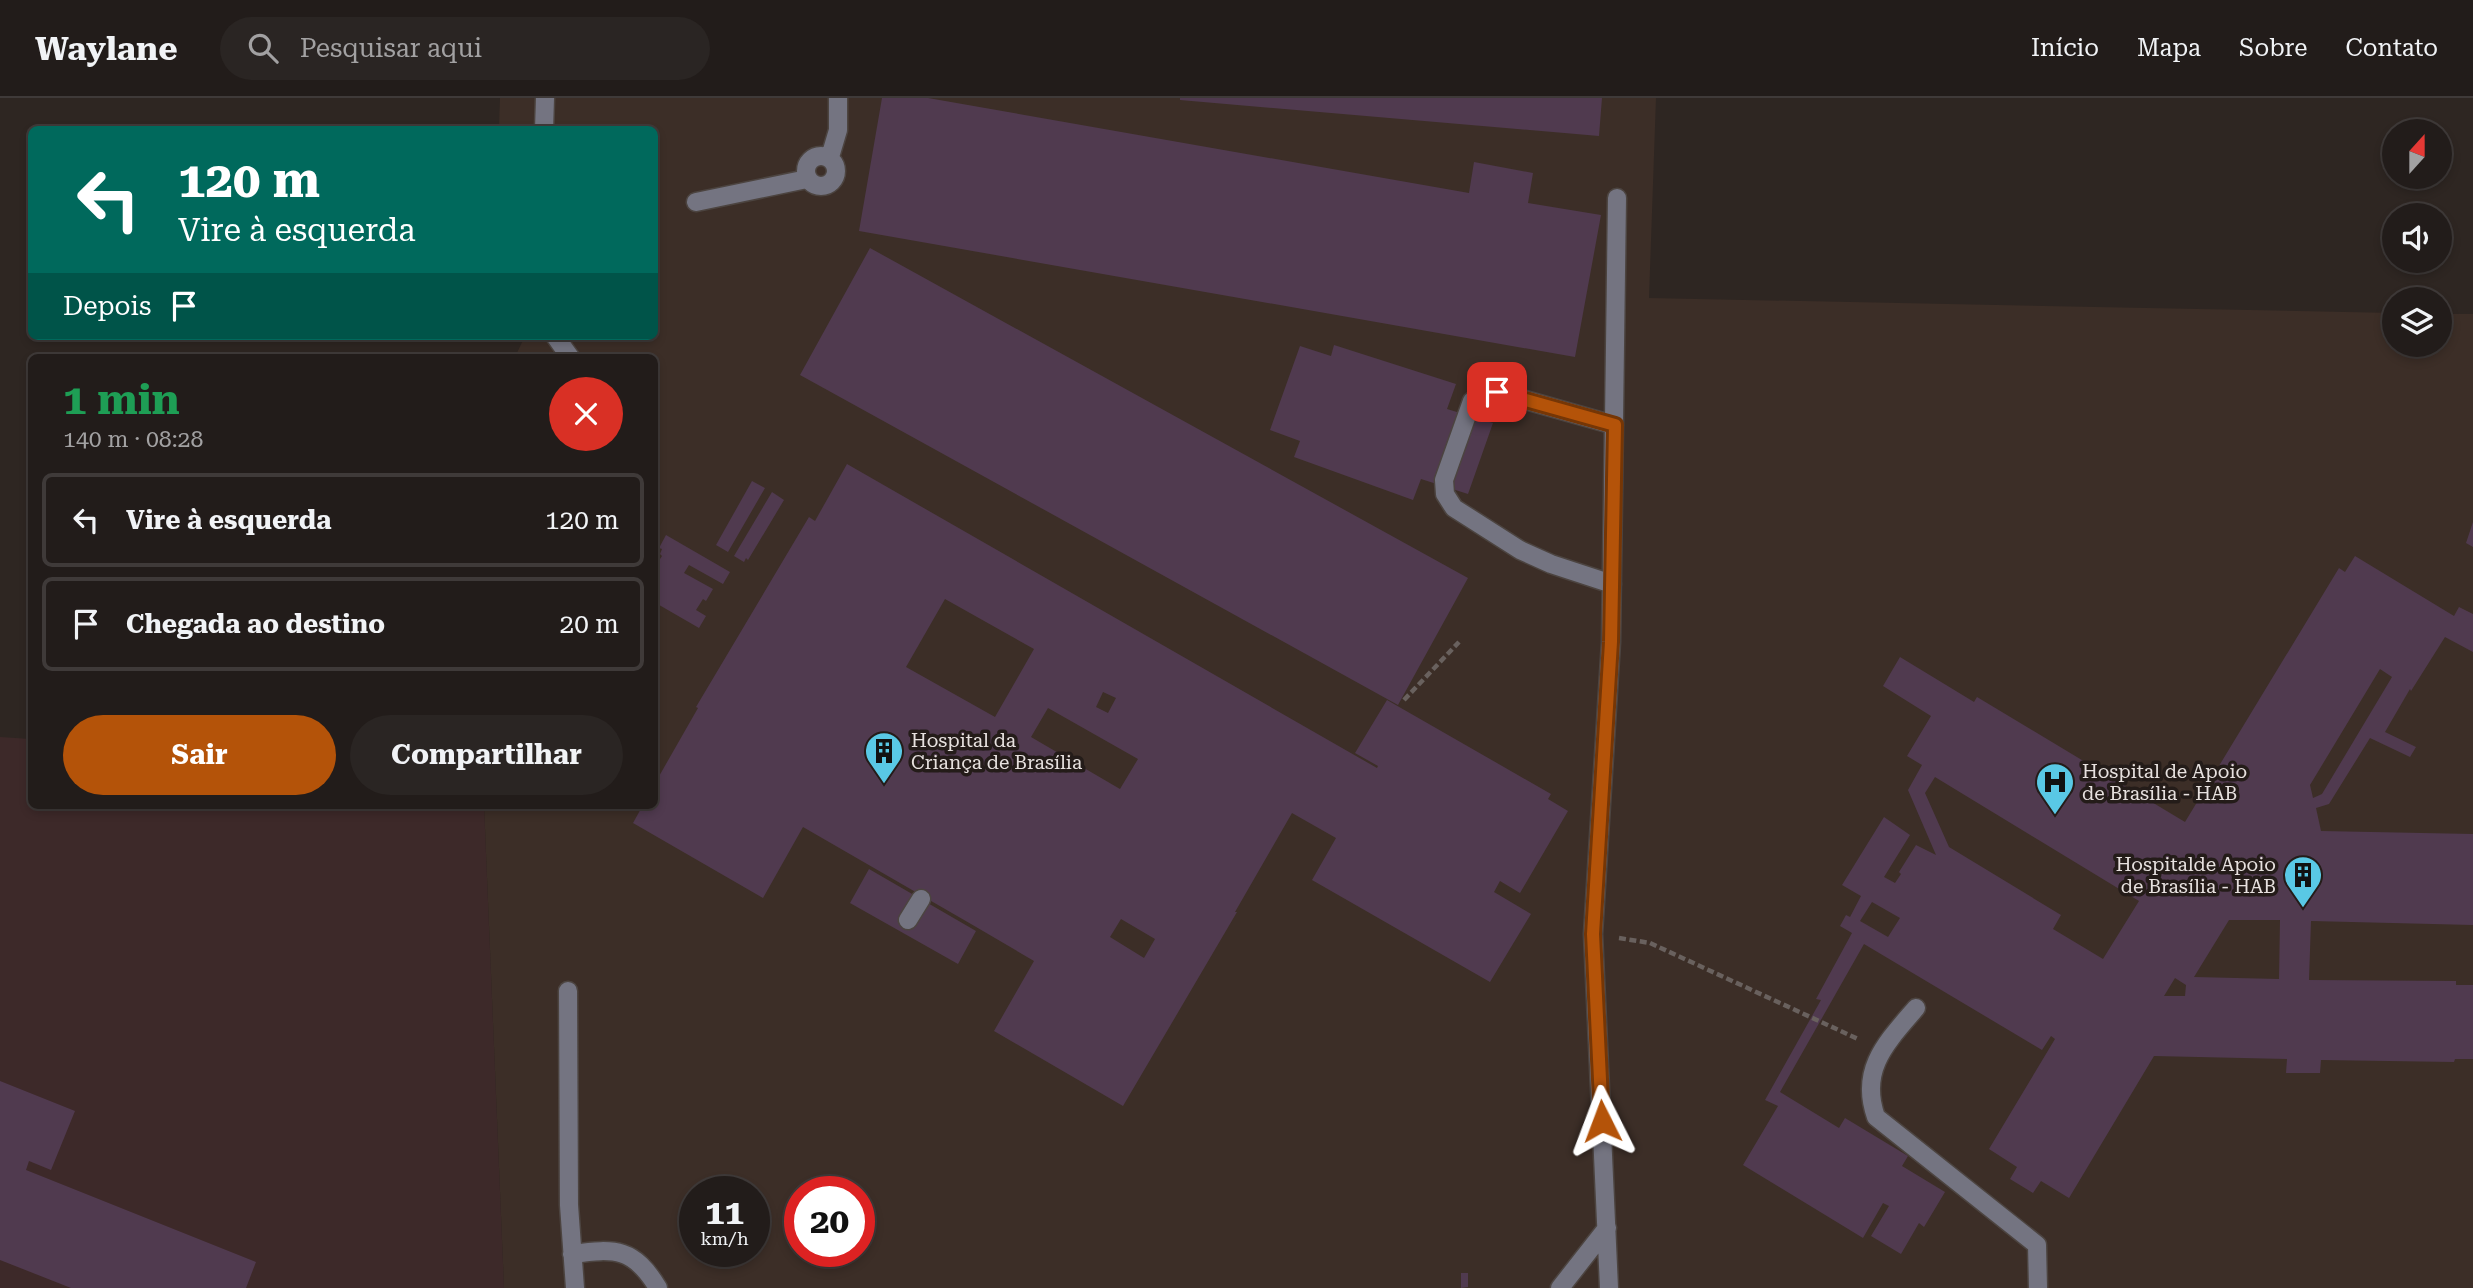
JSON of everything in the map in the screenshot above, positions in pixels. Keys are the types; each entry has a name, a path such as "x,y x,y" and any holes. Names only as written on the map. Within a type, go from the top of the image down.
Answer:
{"street":[{"path":"544,126 545,98"},
{"path":"696,202 807,178 813,184 829,185 835,179 837,171 830,157 838,130 838,98"},
{"path":"1609,1288 1593,934 1612,583 1617,198"},
{"path":"1612,583 1551,564 1520,550 1454,508 1445,494 1444,480 1472,401 1483,394 1497,392 1615,425"},
{"path":"908,920 921,899"},
{"path":"568,991 569,1205 575,1288"},
{"path":"1916,1008 1881,1050 1873,1071 1870,1100 1876,1117 2037,1245 2038,1288"},
{"path":"1560,1288 1607,1228"},
{"path":"572,1254 598,1251 624,1253 645,1267 658,1288"}],"path":[{"path":"1404,700 1459,642"},
{"path":"1593,934 1650,943 1881,1050"}],"shaded area":[{"path":"500,98 1656,98 1649,298 2382,313 2382,357 2452,357 2452,314 2473,314 2473,1288 504,1288 484,809 658,809 658,354 516,354 523,340 658,340 658,126 499,126"},
{"path":"0,737 28,739 28,809 484,809 504,1288 0,1288"}],"building":[{"path":"882,98 928,98 1469,193 1474,162 1533,173 1528,203 1601,215 1575,357 859,231"},
{"path":"1180,98 1602,98 1599,136"},
{"path":"870,248 1468,578 1398,705 800,375"},
{"path":"1334,345 1456,384 1447,409 1493,423 1468,494 1421,479 1413,500 1294,457 1300,441 1270,430 1300,346 1331,356"},
{"name":"Hospital da Criança de Brasília","path":"847,464 1377,768 1378,766 1355,753 1387,700 1551,794 1548,799 1568,811 1520,893 1500,881 1494,892 1531,914 1490,982 1312,880 1336,838 1292,813 1123,1106 994,1031 1034,961 971,924 803,827 763,898 633,823 641,809 658,809 658,778 698,708 696,707 809,517 815,521","holes":["945,599 1034,649 995,717 906,667","1103,692 1116,698 1108,713 1096,707","1048,708 1138,759 1120,789 1031,737","1121,919 1155,939 1144,958 1110,937"]},
{"path":"752,481 765,488 728,552 716,545"},
{"path":"772,492 784,500 748,560 746,558 744,562 734,556"},
{"path":"2473,522 2473,547 2466,543"},
{"path":"666,535 730,572 723,584 689,565 684,573 713,589 706,601 703,599 696,610 706,616 699,628 658,604 658,558 662,556 662,549 659,548"},
{"name":"Hospitalde Apoio de Brasília - HAB","path":"2355,556 2454,616 2459,607 2473,614 2473,652 2445,637 2385,732 2416,747 2410,757 2370,738 2329,804 2316,808 2321,831 2473,834 2473,925 2311,921 2309,980 2456,981 2456,985 2473,985 2473,1059 2455,1059 2454,1062 2321,1060 2320,1073 2286,1073 2287,1059 2154,1056 2069,1198 2041,1181 2033,1193 2010,1179 2017,1167 1989,1149 2055,1039 2051,1036 2042,1050 1864,944 1780,1092 1839,1128 1845,1118 1908,1156 1902,1166 1945,1192 1924,1227 1919,1223 1901,1254 1871,1236 1889,1206 1883,1203 1863,1238 1743,1165 1778,1106 1765,1100 1821,1000 1816,999 1852,933 1840,926 1846,915 1850,917 1861,896 1842,885 1884,817 1910,835 1884,877 1895,883 1916,845 1936,855 1908,790 1922,765 1907,756 1931,716 1883,686 1900,657 1974,702 1977,697 2185,822 2339,568 2345,572","holes":["2380,669 2392,677 2322,794 2313,798 2310,785","1935,777 2139,901 2103,959 2053,929 2061,915 1949,847 1925,793","1872,902 1900,918 1888,937 1860,921","2229,920 2280,920 2279,979 2194,977","2175,978 2186,985 2185,996 2164,996"]},
{"path":"869,869 976,931 958,964 850,903"},
{"path":"0,1081 75,1111 51,1170 29,1161 26,1170 256,1262 246,1288 71,1288 0,1260"},
{"path":"1461,1273 1468,1273 1468,1287 1461,1288"}],"place":[{"name":"Hospital da Criança de Brasília","path":"884,785"},
{"name":"Hospital de Apoio de Brasília - HAB","path":"2055,816"},
{"name":"Hospitalde Apoio de Brasília - HAB","path":"2303,909"}],"route":[{"path":"1497,392 1615,425 1611,642 1593,934 1602,1121"}]}
